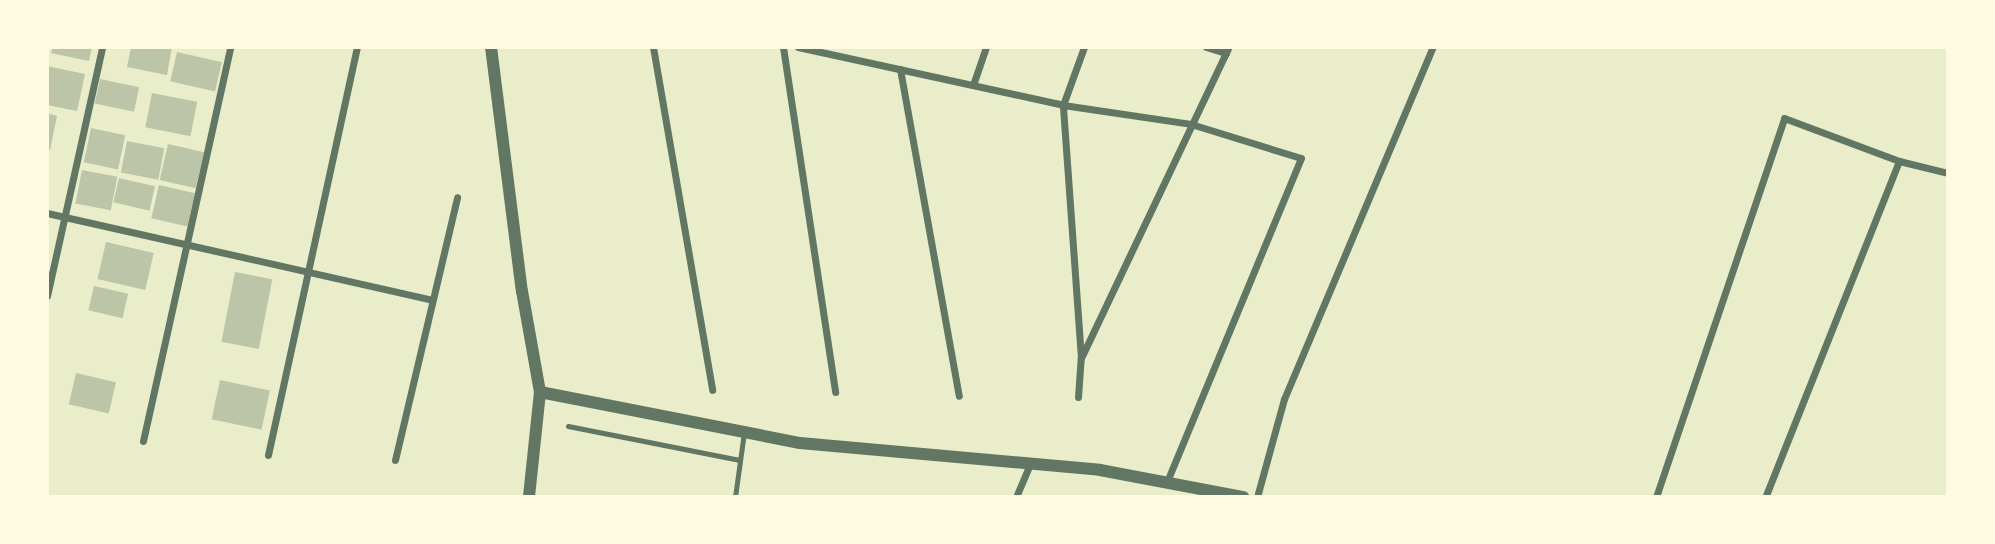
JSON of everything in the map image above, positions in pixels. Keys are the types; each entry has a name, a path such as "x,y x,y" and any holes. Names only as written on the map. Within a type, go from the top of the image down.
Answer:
{"street":[{"path":"47,296 102,47"},
{"path":"143,441 230,47"},
{"path":"268,455 357,47"},
{"path":"491,47 522,291 540,392 529,497"},
{"path":"653,47 712,390"},
{"path":"783,47 835,392"},
{"path":"798,47 1063,105 1191,124 1301,158 1167,482"},
{"path":"973,85 986,47"},
{"path":"1077,397 1081,358 1063,105 1084,47"},
{"path":"1081,358 1228,50 1206,47"},
{"path":"1257,497 1284,399 1433,47"},
{"path":"900,69 959,396"},
{"path":"1656,497 1784,118 1899,161 1948,173"},
{"path":"1765,497 1899,161"},
{"path":"395,460 457,197"},
{"path":"47,213 432,300"},
{"path":"540,392 800,443 1030,464 1167,482 1242,497"},
{"path":"1016,497 1030,464"}],"lane":[{"path":"568,426 740,460"},
{"path":"735,497 744,432"}],"building":[{"path":"53,47 92,47 89,61 51,53"},
{"path":"131,47 172,47 167,75 127,67"},
{"path":"177,52 222,62 215,92 170,81"},
{"path":"47,66 85,74 77,111 47,105"},
{"path":"100,79 139,87 134,112 95,103"},
{"path":"152,93 197,102 190,136 145,127"},
{"path":"47,113 57,116 50,150 47,149"},
{"path":"91,128 125,135 118,170 84,162"},
{"path":"127,141 164,148 158,180 121,172"},
{"path":"168,144 204,152 196,188 160,180"},
{"path":"82,170 117,177 111,210 76,203"},
{"path":"119,178 155,186 149,211 113,202"},
{"path":"159,185 195,193 187,226 151,218"},
{"path":"106,242 154,253 145,290 97,279"},
{"path":"235,272 272,279 259,349 221,342"},
{"path":"94,286 128,294 122,318 88,310"},
{"path":"76,373 116,382 109,413 69,404"},
{"path":"220,380 270,391 262,430 212,419"}]}
